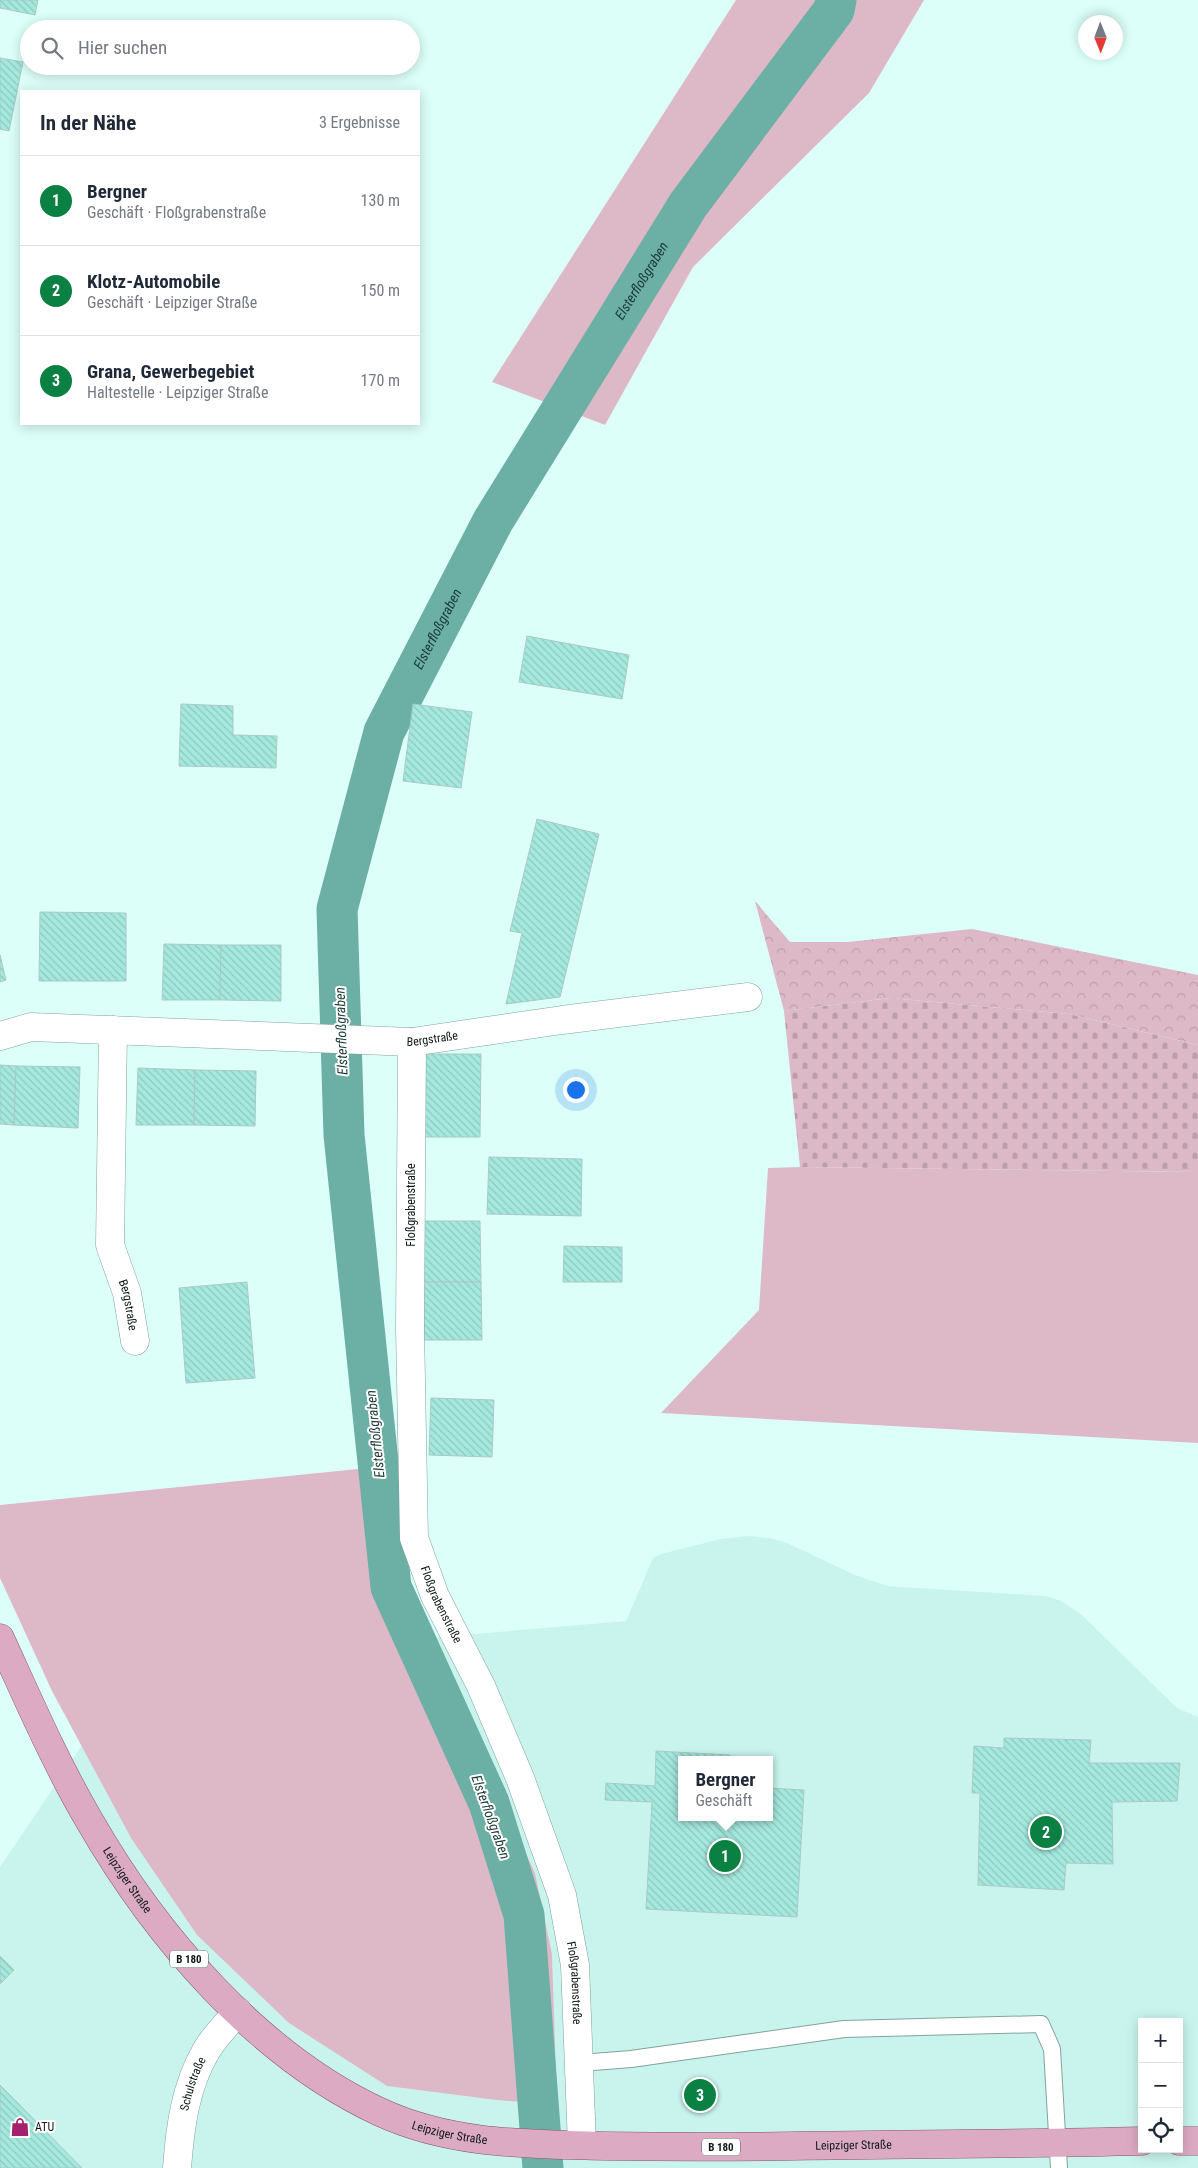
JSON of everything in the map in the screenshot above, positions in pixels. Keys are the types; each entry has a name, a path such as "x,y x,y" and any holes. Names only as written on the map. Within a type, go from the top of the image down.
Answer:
{"main road":[{"name":"Leipziger Straße","path":"0,1638 55,1756 89,1820 132,1888 164,1930 238,2012 275,2046 346,2095 381,2113 416,2127 455,2136 504,2143 1059,2155 1138,2143"},
{"path":"1183,2141 1198,2141"}],"street":[{"name":"Bergstraße","path":"0,1036 31,1027 320,1040 412,1042 562,1020 748,997"},
{"name":"Bergstraße","path":"113,1030 110,1245 127,1293 135,1341"},
{"name":"Floßgrabenstraße","path":"412,1042 410,1328 414,1538 434,1596 481,1686 520,1778 562,1895 575,1965 580,2063 572,2145"},
{"name":"Schulstraße","path":"177,2168 180,2124 196,2070 206,2050 238,2012"}],"lane":[{"path":"580,2063 631,2059 844,2029 907,2030 1041,2024 1052,2049 1059,2155"}],"shaded area":[{"path":"748,1536 770,1538 787,1543 855,1575 887,1586 1046,1596 1061,1601 1082,1615 1177,1708 1198,1717 1198,2168 0,2168 0,1867 82,1745 131,1838 387,2086 496,2100 556,2105 552,1954 535,1873 427,1638 626,1621 653,1558 661,1554 721,1539"}],"green space":[{"path":"736,0 924,0 869,93 693,267 605,425 492,382"},
{"path":"755,901 790,942 847,942 972,929 1198,975 1198,1045 1069,1014 890,998 784,1011"},
{"path":"890,998 1069,1014 1198,1045 1198,1172 800,1167 784,1011"},
{"path":"768,1168 1198,1172 1198,1443 661,1413 759,1310"},
{"path":"388,1466 399,1570 427,1638 535,1873 552,1954 557,2105 496,2100 387,2086 289,2023 197,1935 131,1838 52,1691 0,1578 0,1505"}],"building":[{"path":"0,0 38,0 35,15 0,8"},
{"path":"0,58 20,61 20,75 9,131 0,129"},
{"path":"527,636 629,655 622,699 519,682"},
{"path":"181,704 233,706 233,735 277,736 276,768 179,766"},
{"path":"413,704 472,712 461,788 403,781"},
{"path":"537,819 599,834 560,997 506,1004 522,933 510,931"},
{"path":"40,912 126,913 126,981 39,981"},
{"path":"164,944 221,945 220,1000 162,1000"},
{"path":"221,945 281,945 281,1001 220,1000"},
{"path":"0,955 6,980 0,982"},
{"path":"424,1054 481,1054 480,1137 423,1137"},
{"path":"0,1065 16,1066 14,1125 0,1124"},
{"path":"16,1066 80,1067 78,1128 14,1125"},
{"path":"138,1068 195,1070 194,1125 136,1125"},
{"path":"195,1070 256,1071 255,1126 194,1125"},
{"path":"489,1157 582,1159 581,1216 487,1214"},
{"path":"419,1221 480,1221 481,1282 418,1282"},
{"path":"564,1246 622,1247 622,1282 563,1282"},
{"path":"247,1282 255,1378 186,1383 179,1288"},
{"path":"418,1282 481,1282 482,1340 419,1340"},
{"path":"431,1398 494,1400 492,1457 429,1455"},
{"path":"1004,1738 1091,1740 1089,1763 1180,1763 1177,1801 1112,1802 1113,1864 1066,1863 1064,1890 978,1885 980,1793 972,1793 974,1746 1004,1748"},
{"path":"656,1751 730,1755 678,1756 678,1821 773,1821 773,1788 804,1790 797,1917 646,1909 652,1802 605,1800 606,1783 655,1786"},
{"path":"0,1956 14,1970 0,1984"},
{"name":"ATU","path":"0,2085 82,2168 0,2168"}],"waterway":[{"name":"Elsterfloßgraben","path":"543,2168 524,1915 489,1803 391,1587 344,1135 337,909 384,732 493,521 688,205 834,10 836,0"}],"place":[{"name":"Klotz-Automobile","path":"1046,1832"},
{"name":"Bergner","path":"725,1856"},
{"name":"Grana, Gewerbegebiet","path":"700,2095"},
{"name":"ATU","path":"20,2127"}]}
